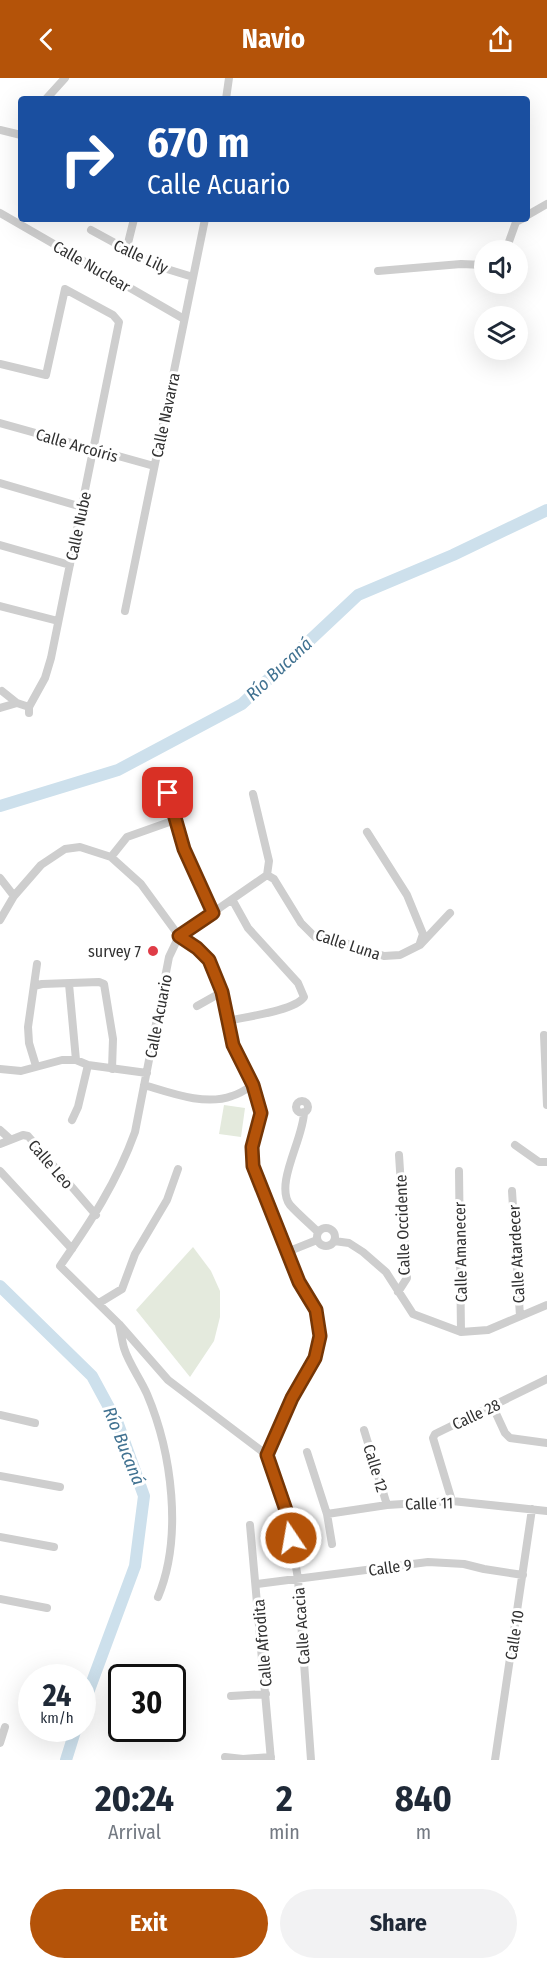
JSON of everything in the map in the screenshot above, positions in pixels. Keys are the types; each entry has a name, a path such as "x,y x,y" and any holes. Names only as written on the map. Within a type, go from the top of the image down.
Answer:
{"street":[{"path":"49,96 65,78"},
{"path":"226,96 229,78"},
{"path":"0,130 18,134"},
{"path":"530,214 547,204"},
{"name":"Calle Nuclear","path":"0,213 184,319"},
{"path":"126,250 133,222"},
{"name":"Calle Navarra","path":"125,611 204,222"},
{"path":"510,240 516,222"},
{"name":"Calle Lily","path":"91,230 157,266 193,277"},
{"path":"378,271 474,265"},
{"name":"Calle Nube","path":"0,364 46,375 66,289 113,315 119,322 45,678 29,710 17,703"},
{"name":"Calle Arcoíris","path":"0,423 154,466"},
{"path":"0,483 82,507"},
{"path":"0,545 70,565"},
{"path":"1,609 58,621"},
{"path":"2,691 17,703"},
{"path":"0,708 17,703"},
{"path":"168,793 184,849 213,913"},
{"path":"179,936 233,901 267,875 269,861 253,794"},
{"path":"111,857 127,837 175,820"},
{"path":"367,832 407,895 423,934 420,945"},
{"path":"0,920 14,896 41,865 65,849 80,847 111,857 141,884 179,936 197,948 209,960 222,992 226,1021 233,1045 253,1085 261,1113 252,1147 253,1166 299,1282 316,1310 320,1336 315,1358 292,1398 267,1455 168,1380 99,1303 122,1289 135,1254 167,1200 178,1169"},
{"name":"Calle Luna","path":"267,875 274,879 301,923 315,937 336,939 384,956 400,955 420,945 450,913"},
{"path":"0,878 14,896"},
{"path":"226,1021 295,1005 300,1003 304,997 298,983 248,928 233,901"},
{"name":"Calle Acuario","path":"99,1303 60,1266 96,1215 126,1159 135,1132 169,957 179,936"},
{"path":"36,1066 29,1043 28,1028 37,964"},
{"path":"34,986 99,982 104,984 113,1039 112,1069"},
{"path":"69,984 76,1060"},
{"path":"197,1006 222,992"},
{"path":"544,1035 547,1105"},
{"path":"0,1069 21,1071 62,1060 76,1060 88,1065 147,1073"},
{"path":"72,1120 78,1107 88,1065"},
{"path":"144,1085 180,1096 210,1099 231,1097 253,1085"},
{"path":"304,1113 304,1123 286,1176 285,1189 289,1203 317,1235 320,1245 326,1246 334,1240 349,1243 386,1272 413,1314 461,1332 488,1330 547,1305"},
{"name":"Calle Leo","path":"0,1130 10,1139 22,1135 28,1136 96,1215"},
{"path":"0,1144 10,1139"},
{"path":"515,1145 539,1161 547,1162"},
{"name":"Calle Occidente","path":"398,1292 407,1278 399,1155"},
{"path":"0,1171 72,1249"},
{"name":"Calle Amanecer","path":"459,1171 461,1332"},
{"name":"Calle Atardecer","path":"512,1191 520,1316"},
{"path":"287,1252 317,1235 323,1228 330,1229 335,1235 334,1240"},
{"path":"119,1324 124,1349 147,1393 161,1433 171,1494 172,1543 158,1598"},
{"name":"Calle 28","path":"452,1501 433,1438 435,1434 547,1378"},
{"path":"493,1407 505,1433 510,1438 547,1443"},
{"path":"0,1415 27,1417 35,1423"},
{"name":"Calle 12","path":"364,1430 387,1505"},
{"path":"307,1452 327,1515 332,1544"},
{"name":"Calle Acacia","path":"267,1455 288,1516 298,1579 311,1760"},
{"path":"0,1476 56,1484"},
{"name":"Calle 11","path":"327,1515 387,1505 452,1501 547,1511"},
{"name":"Calle 10","path":"495,1760 532,1509"},
{"name":"Calle Afrodita","path":"250,1525 271,1759"},
{"path":"0,1537 54,1547"},
{"name":"Calle 9","path":"257,1584 428,1562 464,1564 523,1575"},
{"path":"0,1599 47,1608"},
{"path":"231,1696 266,1694"},
{"path":"0,1743 5,1727"},
{"path":"225,1757 243,1760 271,1759"}],"shaded area":[{"path":"224,1105 245,1108 241,1137 219,1134"},
{"path":"193,1247 211,1271 220,1291 220,1317 214,1341 190,1377 136,1310"}],"waterway":[{"name":"Río Bucaná","path":"0,806 118,770 242,704 358,595 453,555 547,510"},
{"name":"Río Bucaná","path":"0,1286 92,1376 118,1424 144,1496 135,1566 96,1671"},
{"name":"Río Bucaná","path":"66,1760 72,1742"}],"place":[{"name":"survey 7","path":"153,951"}],"route":[{"path":"168,793 184,849 213,913 179,936 197,948 209,960 222,992 226,1021 233,1045 253,1085 261,1113 252,1147 253,1166 299,1282 316,1310 320,1336 315,1358 292,1398 267,1455 288,1516 291,1538"}]}
